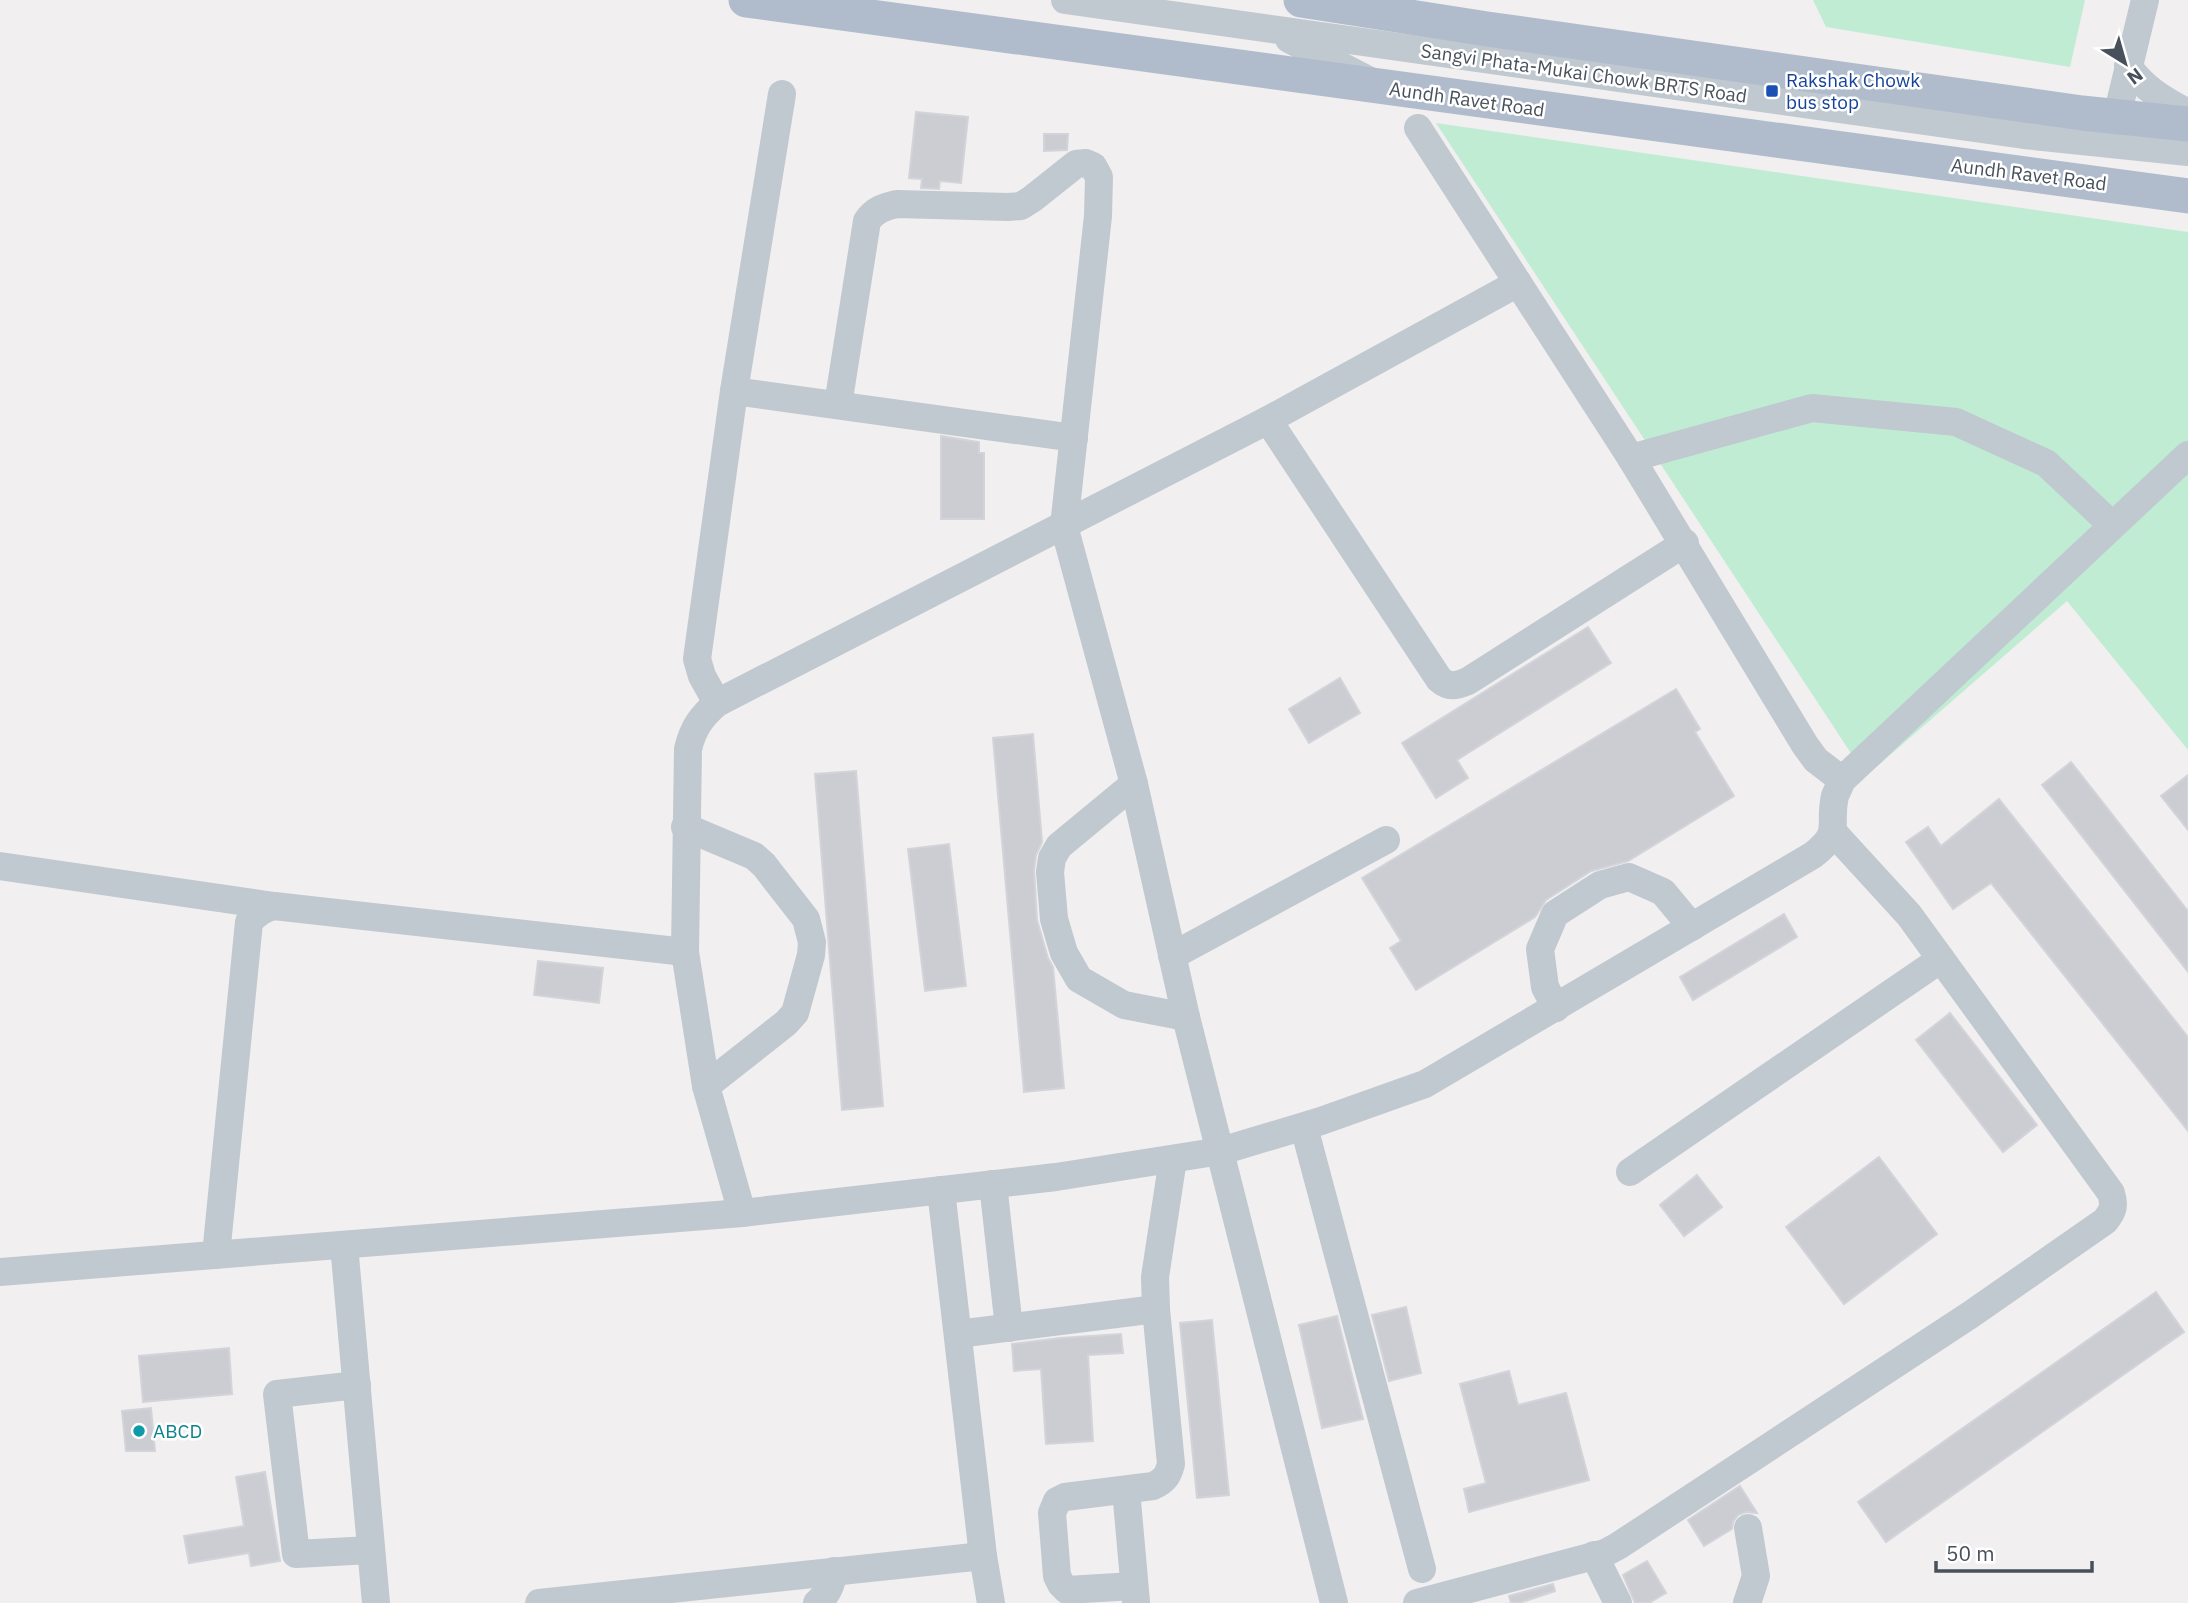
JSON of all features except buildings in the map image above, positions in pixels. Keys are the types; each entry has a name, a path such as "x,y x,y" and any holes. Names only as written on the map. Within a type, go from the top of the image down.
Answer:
{"main road":[{"name":"Aundh Ravet Road","path":"746,0 2188,196"},
{"path":"1301,0 2082,114 2188,124"}],"street":[{"name":"Sangvi Phata-Mukai Chowk BRTS Road","path":"1065,0 2024,135 2188,152"},
{"path":"2117,116 2145,0"},
{"path":"1268,29 1385,88"},
{"path":"2128,66 2140,83 2188,113"},
{"path":"717,703 702,676 697,659 734,391 782,94"},
{"path":"1418,128 1632,457 1805,745 1816,760 1842,780"},
{"path":"838,405 867,221 874,213 884,206 897,204 1008,207 1021,205 1076,164 1086,163 1093,166 1099,177 1098,216 1064,526 1134,784 1186,1017 1334,1603"},
{"path":"742,1213 706,1086 685,952 688,749 700,718 717,703 1268,421 1518,283"},
{"path":"734,391 1074,439"},
{"path":"1632,457 1812,408 1956,422 2046,463 2112,525"},
{"path":"1268,421 1446,685 1456,686 1468,681 1685,543"},
{"path":"0,1272 742,1213 1056,1177 1221,1151 1304,1127 1425,1084 1826,845 1833,832 1835,796 1842,780 2188,455"},
{"path":"1134,784 1059,846 1052,858 1050,872 1054,919 1064,953 1079,979 1124,1006 1186,1017"},
{"path":"685,827 754,856 764,865 806,919 812,942 795,1013 706,1086"},
{"path":"1417,1603 1605,1553 1635,1536 1947,1330 2105,1221 2113,1211 2111,1193 1909,915 1833,832"},
{"path":"1172,956 1386,840"},
{"path":"0,866 274,906 685,952"},
{"path":"1556,1008 1545,987 1539,949 1555,914 1600,886 1629,877 1663,892 1692,927"},
{"path":"216,1255 249,922 264,908 274,906"},
{"path":"1630,1172 1941,959"},
{"path":"1304,1127 1422,1569"},
{"path":"1126,1490 1135,1594 1067,1590 1057,1576 1052,1513 1057,1501 1065,1497 1153,1486 1163,1481 1171,1464 1156,1309 1157,1265 1173,1159"},
{"path":"993,1184 1009,1328"},
{"path":"941,1190 983,1556 991,1603"},
{"path":"344,1245 376,1603"},
{"path":"958,1334 1156,1309"},
{"path":"357,1385 276,1394 296,1554 371,1550"},
{"path":"1747,1603 1756,1576 1748,1528"},
{"path":"1594,1555 1618,1603"},
{"path":"541,1603 983,1556"},
{"path":"817,1603 826,1595 834,1571"}],"green space":[{"path":"1813,0 2085,0 2070,67 1826,27"},
{"path":"1436,123 2188,232 2188,750 2067,601 1866,776"}],"place":[{"name":"Rakshak Chowk bus stop","path":"1772,91"},
{"name":"ABCD","path":"139,1431"}]}
